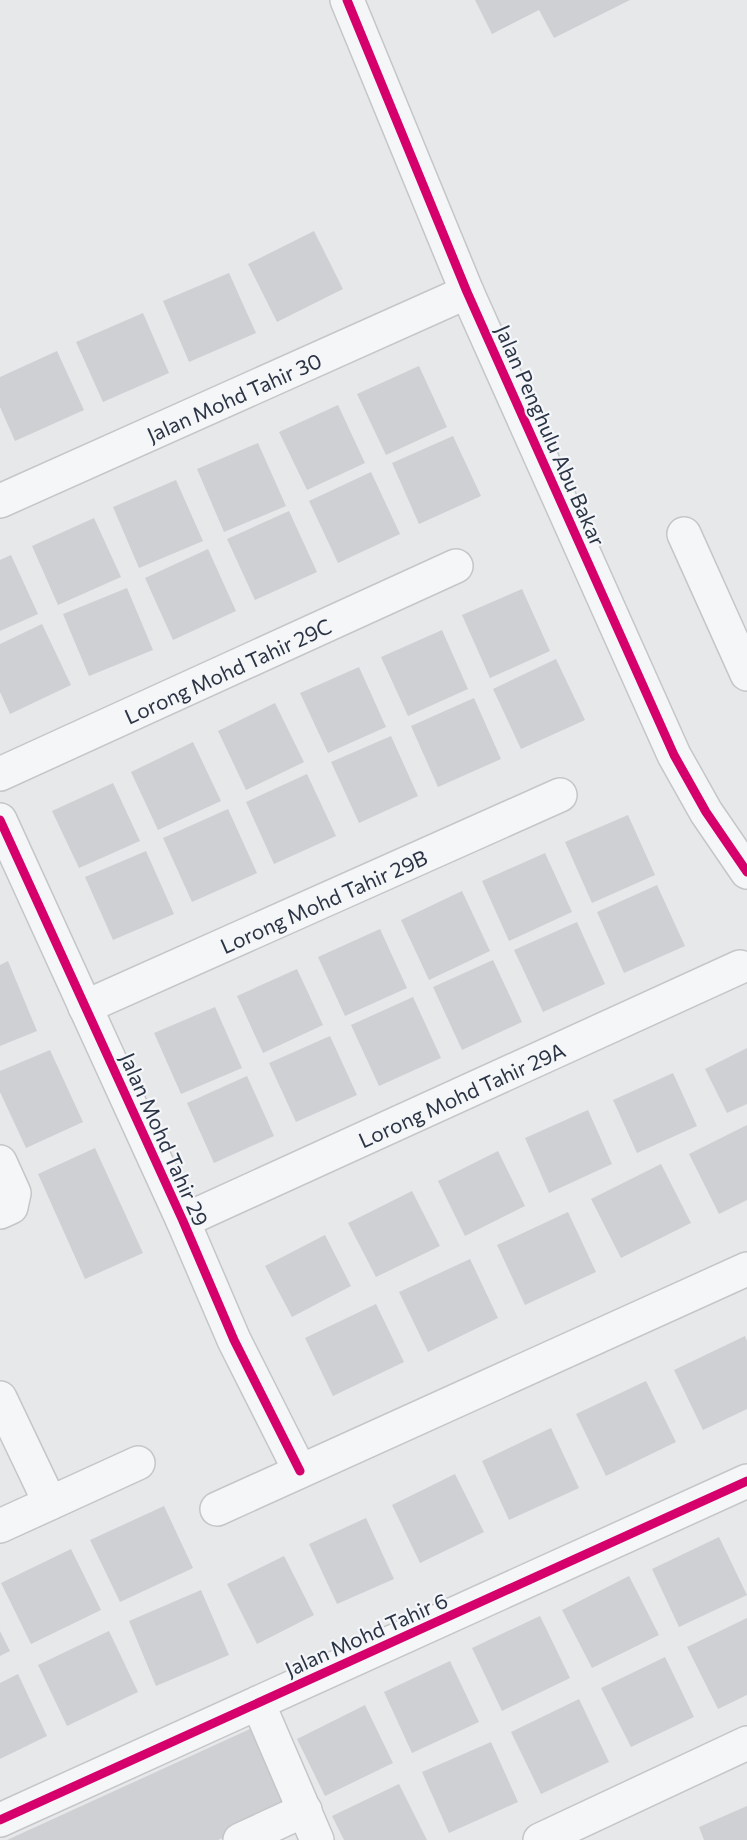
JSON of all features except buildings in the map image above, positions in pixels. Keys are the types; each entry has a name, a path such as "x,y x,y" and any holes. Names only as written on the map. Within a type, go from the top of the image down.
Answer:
{"street":[{"name":"Jalan Penghulu Abu Bakar","path":"347,0 467,292 674,755 706,812 747,872"},
{"name":"Jalan Mohd Tahir 30","path":"0,501 467,292"},
{"path":"684,534 747,674"},
{"name":"Lorong Mohd Tahir 29C","path":"0,774 456,566"},
{"name":"Lorong Mohd Tahir 29B","path":"85,1007 560,795"},
{"name":"Jalan Mohd Tahir 29","path":"0,820 183,1221 234,1340 300,1472"},
{"name":"Lorong Mohd Tahir 29A","path":"183,1221 740,967"},
{"path":"0,1162 14,1193 11,1207 0,1212"},
{"path":"217,1509 747,1269"},
{"path":"0,1398 50,1503"},
{"path":"0,1526 138,1463"},
{"name":"Jalan Mohd Tahir 6","path":"0,1820 747,1481"},
{"path":"258,1703 317,1840"},
{"path":"540,1840 747,1743"},
{"path":"240,1840 305,1810"}],"cycle path":[{"path":"347,0 467,292 674,755 706,812 747,872"},
{"path":"0,820 183,1221 234,1340 300,1471"},
{"path":"0,1820 747,1481"}]}
